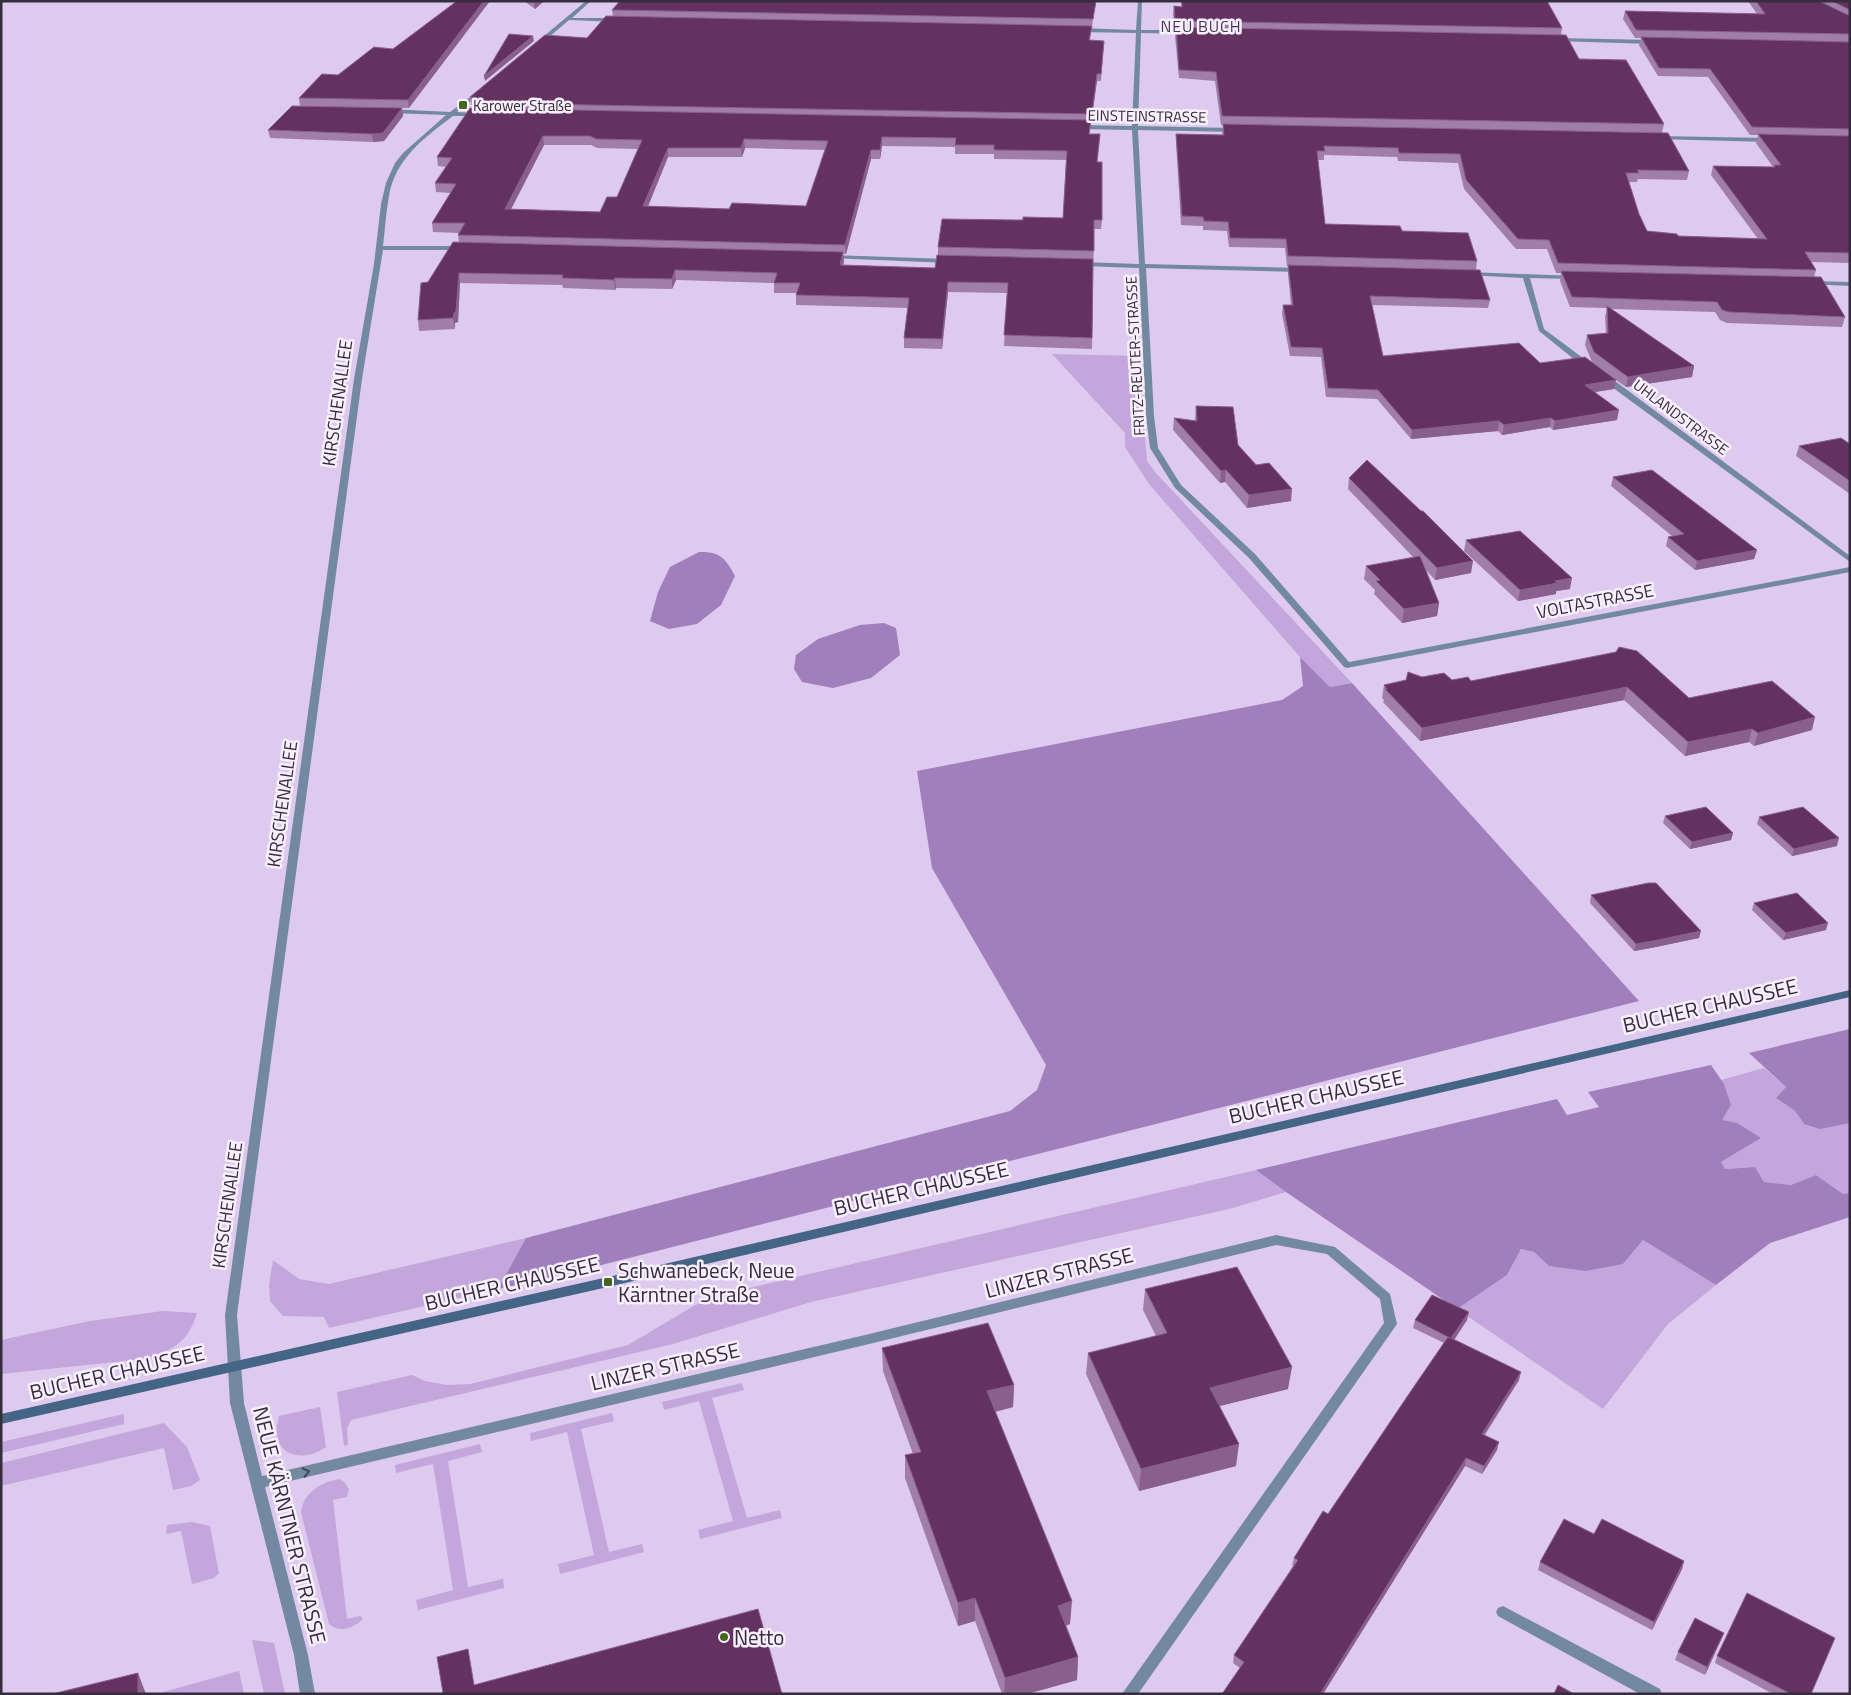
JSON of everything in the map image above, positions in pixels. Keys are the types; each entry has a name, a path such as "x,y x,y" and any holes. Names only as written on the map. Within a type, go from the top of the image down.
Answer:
{"main road":[{"name":"BUCHER CHAUSSEE","path":"1,1420 1850,993"}],"street":[{"path":"531,50 589,1"},
{"name":"FRITZ-REUTER-STRASSE","path":"1140,1 1135,128 1144,266 1150,416 1154,448 1178,486 1252,556 1347,665"},
{"path":"569,19 629,20"},
{"path":"1075,30 1192,32"},
{"path":"1548,40 1657,42"},
{"path":"476,248 380,248 385,192 392,172 419,141 486,87"},
{"path":"386,111 486,115"},
{"name":"EINSTEINSTRASSE","path":"1066,127 1244,130"},
{"path":"1651,138 1780,140"},
{"name":"KIRSCHENALLEE","path":"235,1366 231,1315 358,379 380,248"},
{"path":"825,257 954,261"},
{"path":"1074,264 1310,270"},
{"path":"1458,274 1585,277"},
{"name":"UHLANDSTRASSE","path":"1526,276 1541,330 1850,560"},
{"path":"1801,283 1850,284"},
{"name":"VOLTASTRASSE","path":"1347,665 1850,569"},
{"name":"LINZER STRASSE","path":"258,1483 1276,1240 1331,1250 1386,1296 1391,1324 1129,1694"},
{"name":"NEUE KÄRNTNER STRASSE","path":"235,1366 237,1403 308,1694"},
{"path":"1503,1612 1655,1694"}],"shaded area":[{"path":"1052,354 1138,356 1147,461 1155,472 1352,683 1330,687 1300,657 1149,484 1125,447 1125,433"},
{"path":"699,552 712,553 721,557 729,565 735,576 721,605 697,624 669,629 650,621 658,592 670,567"},
{"path":"884,623 896,628 900,655 871,678 833,688 802,682 794,669 796,655 818,639 860,625"},
{"path":"1300,657 1330,687 1352,683 1639,1001 570,1273 498,1289 526,1238 1010,1111 1037,1090 1046,1065 932,868 917,771 1282,700 1303,686"},
{"path":"1850,1029 1850,1123 1820,1129 1804,1124 1795,1111 1776,1098 1786,1087 1749,1053"},
{"path":"1711,1065 1724,1084 1731,1105 1722,1120 1737,1123 1761,1138 1721,1162 1725,1169 1755,1167 1764,1182 1791,1185 1816,1175 1843,1194 1850,1193 1850,1217 1770,1243 1716,1285 1643,1240 1623,1264 1586,1271 1549,1266 1534,1252 1521,1249 1507,1275 1457,1309 1256,1170 1557,1099 1567,1115 1599,1107 1588,1092"},
{"path":"1764,1068 1786,1087 1776,1098 1795,1111 1804,1124 1837,1125 1850,1123 1850,1193 1843,1194 1816,1175 1791,1185 1764,1182 1755,1167 1725,1169 1721,1162 1761,1138 1722,1120 1731,1105 1721,1080"},
{"path":"1256,1170 1286,1192 1229,1209 811,1302 673,1344 351,1420 347,1429 348,1445 344,1446 337,1392 412,1375 425,1381 447,1385 470,1384 628,1345 697,1304 719,1295"},
{"path":"526,1238 498,1289 329,1328 324,1317 283,1316 270,1301 269,1285 273,1260 299,1279 329,1284"},
{"path":"1643,1240 1716,1285 1668,1324 1603,1409 1457,1309 1507,1275 1521,1249 1534,1252 1549,1266 1623,1264"},
{"path":"163,1311 197,1313 189,1332 184,1338 178,1344 163,1352 144,1359 1,1374 1,1340 90,1321"},
{"path":"742,1383 744,1390 712,1398 747,1518 780,1510 782,1518 700,1539 698,1530 733,1521 699,1401 664,1410 662,1402"},
{"path":"320,1407 326,1447 311,1454 303,1455 296,1455 283,1448 279,1441 277,1430 279,1416"},
{"path":"612,1413 614,1421 581,1429 609,1552 642,1544 644,1552 560,1574 558,1564 594,1555 567,1432 531,1441 530,1433"},
{"path":"124,1414 124,1424 1,1453 1,1442"},
{"path":"164,1423 187,1447 200,1480 191,1486 173,1490 164,1448 1,1486 1,1463"},
{"path":"480,1444 482,1452 448,1461 468,1587 503,1579 504,1588 418,1610 416,1600 453,1590 433,1464 396,1473 395,1465"},
{"path":"340,1479 349,1489 347,1497 333,1500 347,1619 362,1617 362,1620 354,1626 346,1629 333,1627 329,1624 301,1512 306,1499 314,1489 333,1480"},
{"path":"192,1522 210,1526 219,1573 214,1578 192,1584 181,1531 166,1534 167,1525"},
{"path":"252,1640 274,1643 285,1694 264,1694"},
{"path":"239,1671 244,1694 163,1694 163,1692"}],"building":[{"path":"457,1 484,1 408,100 299,98 322,74 338,75 374,47 393,49"},
{"path":"620,1 1096,1 1093,19 612,10"},
{"path":"1182,1 1547,1 1562,28 1175,21 1174,6 1182,7"},
{"path":"1756,1 1819,1 1850,16 1850,34 1636,30 1625,11 1765,14"},
{"path":"1832,1 1850,1 1850,10"},
{"path":"606,16 1092,26 1089,40 1104,41 1101,74 1097,74 1092,114 474,103 477,98 470,97 545,35 587,38"},
{"path":"1176,27 1566,35 1579,59 1626,60 1664,124 1222,116 1216,72 1179,70"},
{"path":"509,34 533,36 484,76"},
{"path":"1641,37 1850,42 1850,129 1752,127 1710,69 1659,68"},
{"path":"292,106 402,108 383,133 268,130"},
{"path":"470,108 1091,120 1089,134 1100,134 1097,162 1102,162 1102,220 1094,220 1094,251 938,247 942,219 1023,220 1023,217 1063,218 1067,151 994,150 994,145 955,145 956,138 882,137 880,150 871,150 845,245 458,235 465,223 432,223 456,184 435,183 452,158 437,157","holes":["543,136 590,136 596,139 642,140 617,197 607,197 600,212 505,209","744,139 828,141 806,206 732,203 729,209 643,206 668,148 741,148"]},
{"path":"1223,124 1668,133 1689,171 1637,170 1639,173 1626,173 1639,214 1647,231 1677,234 1678,236 1767,239 1713,166 1775,167 1774,165 1781,165 1758,134 1850,136 1850,253 1805,252 1816,270 1558,263 1549,240 1518,239 1466,180 1460,154 1399,153 1398,148 1324,146 1325,151 1317,151 1325,224 1400,226 1402,231 1468,233 1477,261 1288,256 1286,239 1230,238 1228,222 1204,221 1203,217 1182,216 1176,134 1224,135"},
{"path":"453,242 843,252 840,265 935,268 937,255 1093,259 1092,338 1004,335 1008,283 948,282 942,339 904,338 909,298 796,295 800,283 774,283 777,273 675,270 672,279 615,278 614,280 562,278 563,275 459,273 456,311 453,318 418,320 421,283 428,282"},
{"path":"1288,265 1480,270 1490,300 1370,296 1383,356 1519,343 1540,363 1585,357 1616,380 1585,385 1619,410 1555,421 1551,418 1504,425 1499,421 1412,430 1378,390 1328,388 1322,348 1291,347 1283,305 1293,305"},
{"path":"1561,271 1821,277 1845,317 1729,312 1722,310 1717,302 1572,297"},
{"path":"1607,306 1694,366 1628,377 1594,352 1587,335 1608,333"},
{"path":"1196,406 1233,407 1238,445 1256,465 1269,463 1292,489 1249,495 1226,470 1221,471 1174,418 1197,421"},
{"path":"1841,438 1850,444 1850,481 1799,446"},
{"path":"1367,460 1423,511 1473,561 1437,568 1349,478"},
{"path":"1652,470 1757,550 1697,561 1668,537 1684,534 1613,477"},
{"path":"1520,531 1572,578 1555,581 1558,583 1520,590 1466,540"},
{"path":"1420,556 1439,603 1404,609 1376,581 1380,580 1366,566"},
{"path":"1619,647 1637,651 1689,698 1772,681 1815,717 1758,733 1752,729 1688,742 1627,687 1422,728 1385,689 1387,689 1384,685 1406,680 1408,672 1422,677 1444,673 1452,680 1468,677 1471,681 1616,652"},
{"path":"1706,807 1733,833 1692,842 1665,816"},
{"path":"1803,807 1839,838 1794,849 1759,817"},
{"path":"1656,883 1701,931 1636,944 1591,895"},
{"path":"1797,893 1828,923 1786,933 1754,903"},
{"path":"1237,1267 1292,1367 1210,1388 1239,1444 1141,1469 1088,1353 1167,1333 1145,1289"},
{"path":"1432,1295 1469,1312 1451,1338 1521,1372 1482,1434 1499,1442 1484,1466 1466,1458 1320,1694 1222,1694 1244,1662 1234,1655 1298,1560 1294,1558 1323,1511 1328,1514 1448,1337 1450,1338 1415,1320"},
{"path":"988,1323 1014,1385 987,1391 1072,1601 1058,1606 1078,1657 1005,1678 975,1598 958,1603 905,1455 921,1452 882,1348"},
{"path":"1564,1519 1594,1534 1602,1519 1684,1561 1654,1622 1540,1562"},
{"path":"1747,1593 1835,1638 1811,1694 1791,1694 1717,1656"},
{"name":"Netto","path":"758,1609 782,1694 439,1694 443,1693 437,1657 468,1649 474,1685"},
{"path":"1695,1618 1724,1633 1707,1667 1678,1652"},
{"path":"138,1673 138,1694 52,1694"},
{"path":"1558,1685 1574,1694 1554,1694"}],"place":[{"name":"Karower Straße","path":"463,105"},
{"name":"Schwanebeck, Neue Kärntner Straße","path":"608,1282"},
{"name":"Netto","path":"724,1637"}],"district":[{"name":"NEU BUCH","path":"1201,26"}]}
